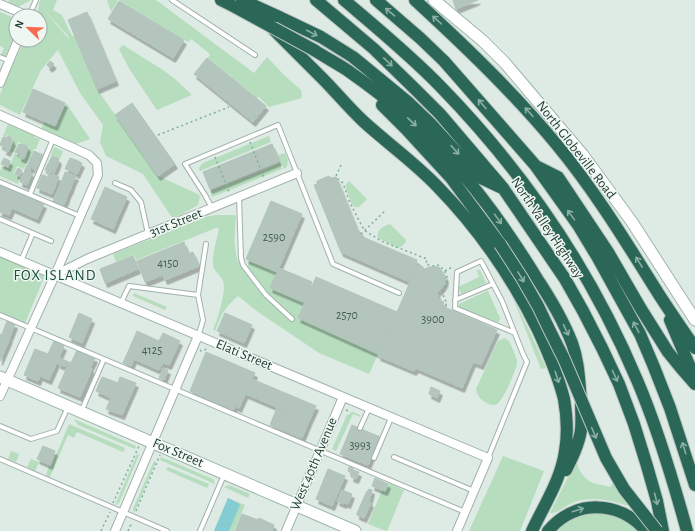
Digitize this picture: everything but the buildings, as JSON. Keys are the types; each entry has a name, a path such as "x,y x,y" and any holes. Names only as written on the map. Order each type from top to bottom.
{"highway":[{"path":"221,0 277,16 316,35 353,57 405,99 430,122 479,177 503,188"},
{"path":"246,0 362,120 406,157 436,185 466,218 492,253 515,288 543,341 555,370 564,399 566,412 565,451 561,470 534,527"},
{"name":"North Valley Highway","path":"316,0 374,49 440,114 503,188 565,279 602,348 619,384 634,424 657,501 663,531"},
{"path":"344,0 407,55 454,101 515,172 562,238 599,301 637,381 666,458 687,531"},
{"name":"North Valley Highway","path":"376,0 444,61 535,165 578,225 640,334 670,408 695,486"},
{"path":"415,0 503,84 558,146 610,217 659,295 695,348"},
{"path":"238,4 346,69 392,104 422,130 489,207 514,242 558,313 574,350 579,374 582,422 577,445 570,462 534,527"},
{"path":"325,57 350,76 406,129 451,178 500,244 522,278 547,324 564,359 606,458 624,489 657,531"},
{"path":"323,79 464,196"},
{"path":"535,165 558,177 608,252 668,352 695,384"},
{"path":"659,295 695,379"},
{"path":"548,531 559,520 574,511 590,507 615,510 639,523 646,531"}],"street":[{"name":"North Globeville Road","path":"434,0 483,41 505,63 583,155 632,222 695,320"},
{"path":"0,4 9,8"},
{"path":"0,83 15,48"},
{"path":"0,115 89,155 97,163 98,175 31,328 4,379 0,396"},
{"name":"31st Street","path":"55,275 87,259 297,173"},
{"name":"Elati Street","path":"0,252 488,458"},
{"path":"116,531 198,336"},
{"name":"Fox Street","path":"4,379 290,502 349,530"},
{"name":"West 40th Avenue","path":"286,531 343,397"},
{"path":"457,531 488,458"}],"lane":[{"path":"172,0 255,55"},
{"path":"0,57 10,61"},
{"path":"212,208 206,195 185,164 278,125 333,264 399,293"},
{"path":"30,194 53,139"},
{"path":"0,182 80,216"},
{"path":"115,183 131,190 141,202 148,234"},
{"path":"239,197 243,264 266,295 292,319"},
{"path":"0,219 51,241"},
{"path":"22,261 33,233"},
{"path":"198,336 203,320 198,295 206,244"},
{"path":"488,458 527,362 502,301 481,261 457,272 455,308 515,333"},
{"path":"456,300 493,284"},
{"path":"121,303 129,286 198,295"},
{"path":"0,315 465,512"},
{"path":"81,412 104,359"},
{"path":"0,426 31,439 57,431 68,406"},
{"path":"360,428 369,408"},
{"path":"374,458 391,418"},
{"path":"394,457 474,491"},
{"path":"0,459 167,531"},
{"path":"200,531 225,474"}],"path":[{"path":"158,135 229,107"},
{"path":"250,142 264,178"},
{"path":"215,157 229,192"},
{"path":"341,165 336,176 343,183 350,200 350,204 364,230 381,241 427,259 426,264 432,266 438,265 441,267 447,277 447,283 443,293 444,299 447,302 446,305"},
{"path":"360,234 386,210"},
{"path":"445,272 452,267"},
{"path":"201,351 207,348"},
{"path":"128,531 163,447"},
{"path":"101,531 136,451"}],"green space":[{"path":"9,0 31,0 18,7 8,3"},
{"path":"40,0 57,0 53,10 62,15 72,36 74,35 97,89 158,176 198,194 200,196 198,205 173,219 143,174 106,156 100,142 103,125 80,93 58,50 69,37 48,14 48,8 43,8 39,4 42,8 39,8 39,3"},
{"path":"107,0 118,0 111,12"},
{"path":"119,0 156,0 254,73 267,57 301,90 302,98 269,107 259,97 257,98 208,58 210,54 191,39 188,42"},
{"path":"0,12 8,16 9,48 5,57 1,55 4,48 0,46"},
{"path":"48,15 68,38 41,70 20,115 0,105 0,95 6,78 21,48 48,48"},
{"path":"123,45 163,70 192,95 157,110 130,70 119,49"},
{"path":"66,103 90,139 76,144 41,129 45,122 56,126"},
{"path":"8,124 35,135 34,137 40,139 24,169 17,166 14,174 20,177 18,184 0,176 0,172 2,166 9,168 15,153 19,155 18,157 24,159 29,147 18,142 14,153 10,151 14,141 12,140 13,138 7,135 6,137 3,136"},
{"path":"269,136 271,142 200,171 199,168 203,163"},
{"path":"54,147 63,151 60,159 51,155"},
{"path":"285,153 288,160 287,167 284,169 278,155"},
{"path":"280,163 282,169 212,197 210,191"},
{"path":"349,181 367,199 359,207 352,205 346,189 346,184"},
{"path":"215,215 236,216 236,256 245,272 250,261 277,272 271,288 304,303 298,318 378,354 369,374 319,353 258,312 238,296 226,308 215,331 213,330 224,291 223,281 213,265 214,251 219,228 136,260 134,255 116,262 113,254 206,217"},
{"path":"390,224 406,240 401,247 398,248 378,238 379,231"},
{"path":"0,256 45,275 25,323 0,312"},
{"path":"477,270 480,270 486,283 461,294 458,287 479,277"},
{"path":"487,291 500,318 498,322 459,307 459,304"},
{"path":"134,293 167,307 165,310 133,296"},
{"path":"513,298 531,334 546,368 541,369"},
{"path":"504,338 509,341 517,362 515,371 503,397 500,402 494,405 486,403 480,398 476,389 498,341"},
{"path":"353,412 360,415 360,417 353,414 336,451 332,449 347,415"},
{"path":"74,419 136,446 135,449 78,425"},
{"path":"69,424 125,448 123,452 77,432 74,438 68,435 50,477 46,475 49,466 51,467"},
{"path":"11,451 19,454 16,462 8,459"},
{"path":"137,454 139,455 119,503 115,505"},
{"path":"503,456 544,471 520,531 469,531"},
{"path":"161,457 213,479 215,484 160,460"},
{"path":"31,459 39,462 35,471 27,467"},
{"path":"577,459 578,467 585,478 592,483 609,487 613,483 628,506 615,502 588,499 572,503 556,512 550,513"},
{"path":"154,461 156,462 134,513 133,509"},
{"path":"168,467 209,484 207,488 166,470"},
{"path":"389,483 404,490 386,531 368,524 382,490 386,491"},
{"path":"229,485 250,494 248,498 224,487"},
{"path":"228,498 245,505 234,531 214,531"},
{"path":"600,512 627,521 639,531 555,531 574,516"}],"water":[{"path":"228,498 240,505 229,531 214,531"}],"district":[{"name":"FOX ISLAND","path":"55,275"}]}
